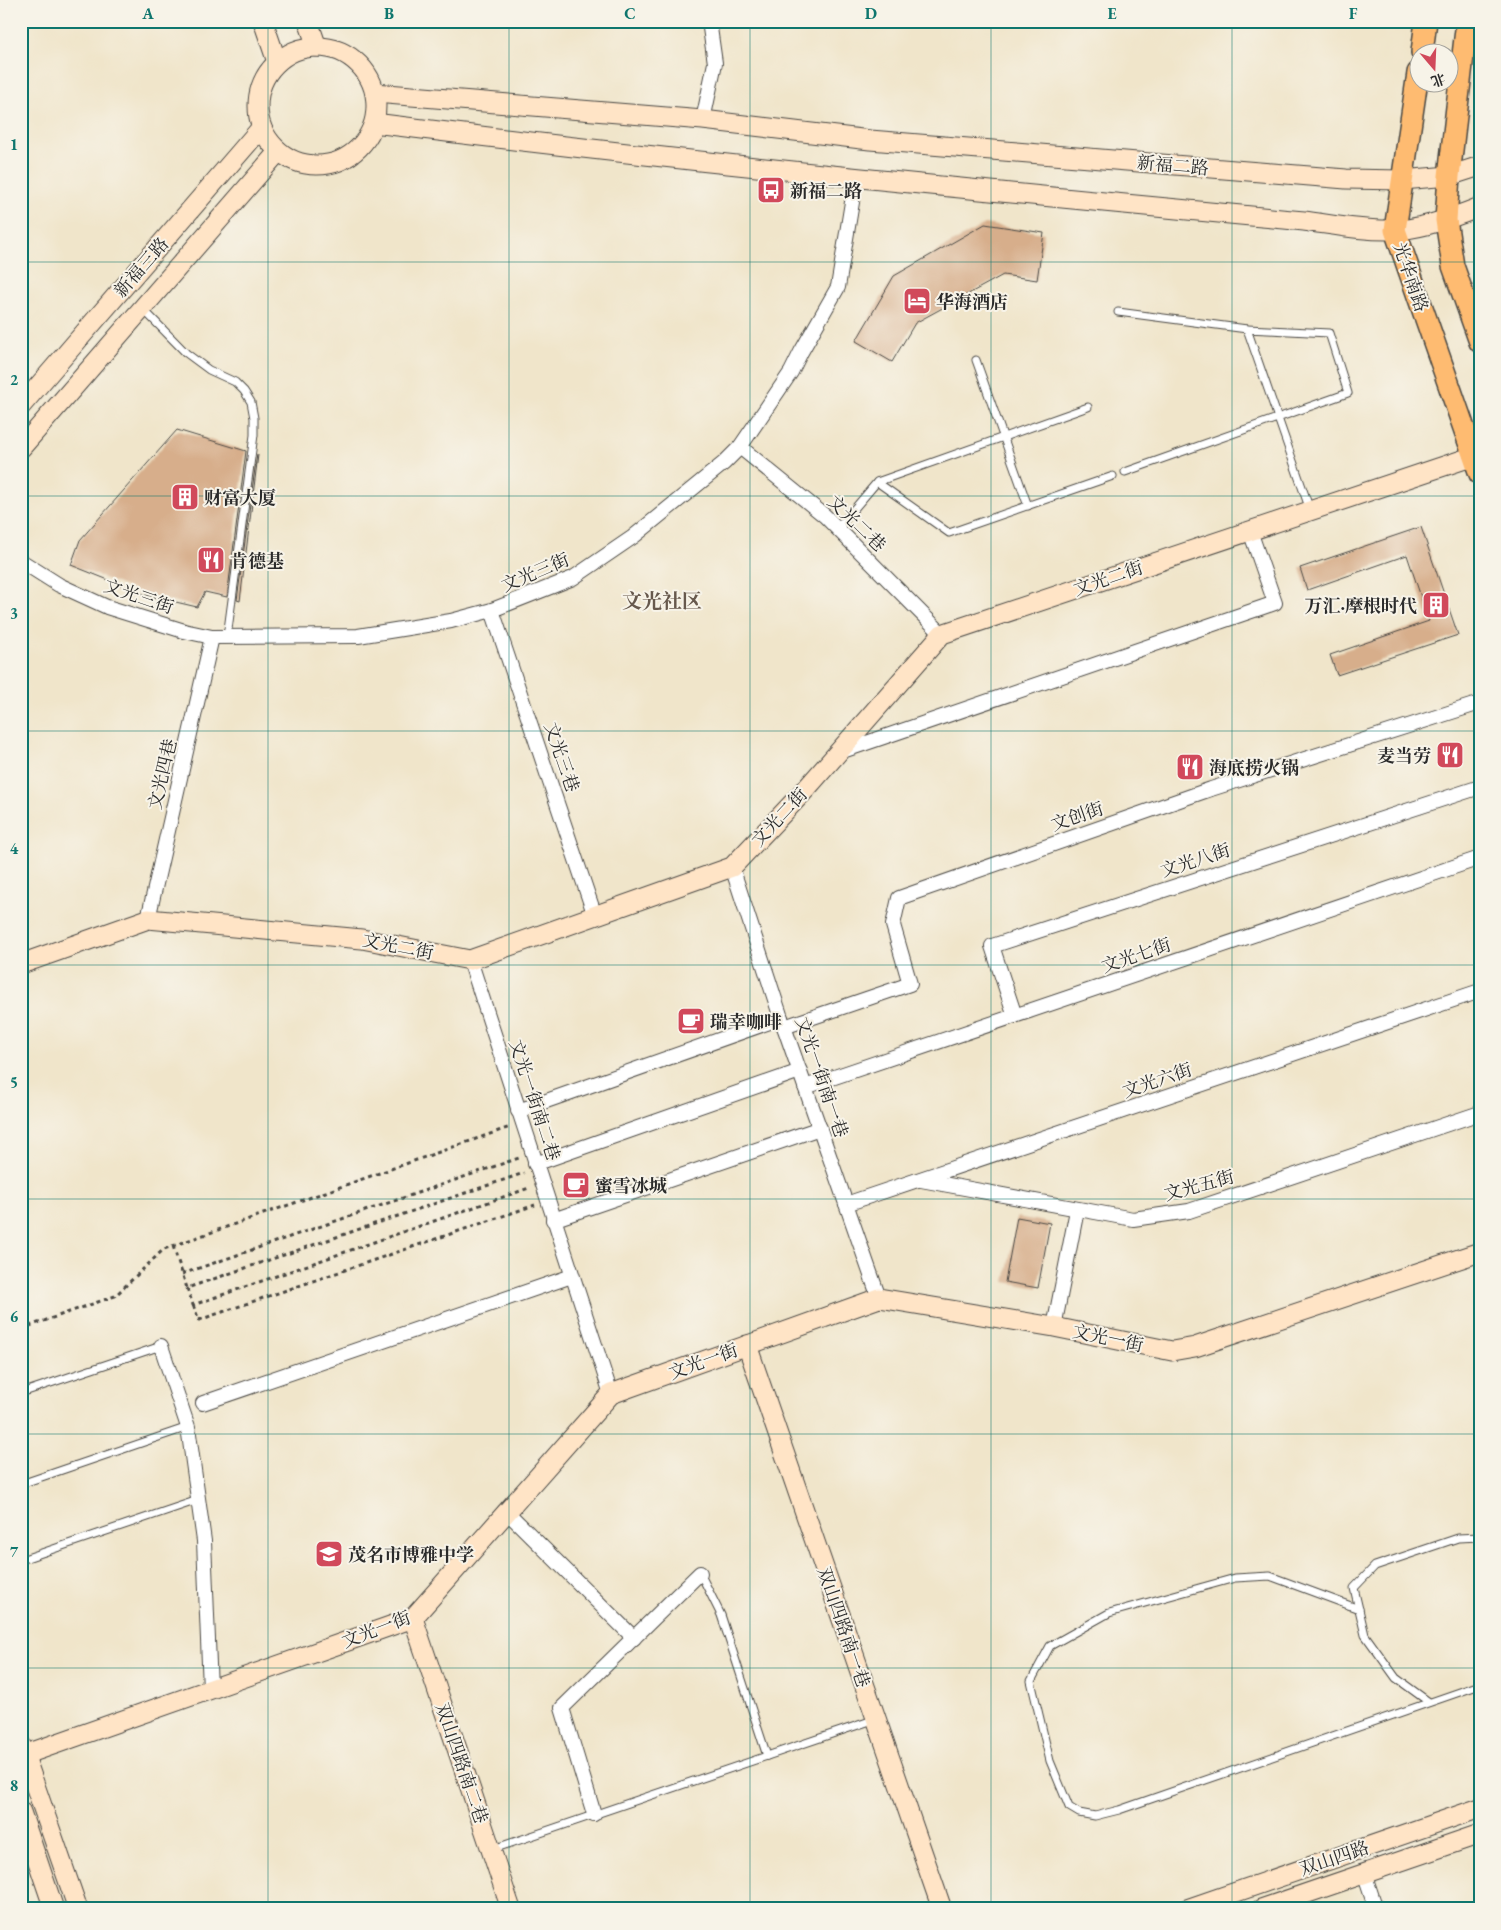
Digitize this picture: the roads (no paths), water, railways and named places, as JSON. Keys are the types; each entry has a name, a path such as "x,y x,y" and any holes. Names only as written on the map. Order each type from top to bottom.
{"main road":[{"path":"264,21 277,62"},
{"path":"308,21 317,46"},
{"path":"1423,42 1426,21"},
{"path":"1467,21 1449,176 1446,220 1453,266 1480,342"},
{"path":"317,46 339,51 360,64 370,78 377,108 374,123 365,142 350,156 330,164 310,166 290,160 278,152 268,141 261,128 257,114 257,96 263,79 277,62 286,55 300,49 317,46"},
{"name":"光华南路","path":"1415,92 1395,230 1477,465"},
{"name":"新福二路","path":"375,93 704,120 880,141 1336,178 1402,180 1449,176 1480,166"},
{"path":"374,123 509,140 856,178 1294,220 1354,228 1395,230 1446,220 1480,207"},
{"name":"新福三路","path":"21,406 261,128"},
{"path":"21,448 278,152"},
{"name":"文光二街","path":"21,964 148,919 362,939 470,960 732,867 942,634 1310,511 1477,465"},
{"name":"文光一街","path":"23,1750 210,1689 413,1618 611,1394 879,1298 1054,1327 1172,1351 1195,1347 1480,1252"},
{"name":"双山四路南一巷","path":"747,1345 942,1909"},
{"name":"双山四路南二巷","path":"413,1618 511,1909"},
{"path":"23,1750 78,1909"},
{"name":"双山四路","path":"1187,1909 1480,1808"},
{"path":"21,1812 54,1909"},
{"name":"双山四路","path":"1262,1909 1480,1834"}],"street":[{"path":"704,120 715,63 709,21"},
{"name":"文光三街","path":"21,561 59,585 107,607 212,638 358,636 451,621 492,610 573,578 633,537 724,463 740,447 791,372 838,287 856,178"},
{"name":"文光二巷","path":"740,447 825,516 942,634"},
{"path":"837,752 1276,603 1250,531"},
{"name":"文光三巷","path":"492,610 595,916"},
{"name":"文光四巷","path":"148,919 212,638"},
{"name":"文创街","path":"783,1023 910,984 893,925 899,898 1211,789 1480,703"},
{"name":"文光八街","path":"1015,1016 992,946 1480,787"},
{"name":"文光七街","path":"805,1087 1480,858"},
{"name":"文光一街南一巷","path":"732,867 783,1023 879,1298"},
{"name":"文光一街南二巷","path":"470,960 611,1394"},
{"name":"文光六街","path":"846,1204 1480,991"},
{"path":"518,1111 783,1023"},
{"path":"535,1162 800,1072"},
{"name":"文光五街","path":"919,1180 1133,1219 1189,1212 1480,1114"},
{"path":"553,1220 820,1128"},
{"path":"1054,1327 1077,1210"},
{"path":"203,1402 572,1276"},
{"path":"161,1346 188,1427 204,1541 210,1689"},
{"path":"507,1512 634,1638"},
{"path":"594,1814 562,1708 700,1573"},
{"path":"1364,1874 1376,1909"}],"lane":[{"path":"142,308 186,353 209,370 235,382 251,402 254,418 254,435 227,637"},
{"path":"1118,312 1247,329 1329,333 1348,394 1125,472"},
{"path":"1247,329 1310,511"},
{"path":"976,360 1028,506"},
{"path":"838,529 877,482 1088,407"},
{"path":"877,482 949,533 1113,476"},
{"path":"21,1393 161,1346"},
{"path":"21,1484 188,1427"},
{"path":"21,1560 198,1500"},
{"path":"1429,1702 1396,1678 1366,1636 1354,1588 1375,1566 1458,1538 1480,1537"},
{"path":"700,1573 721,1615 767,1756"},
{"path":"1359,1609 1270,1576 1235,1578 1109,1613 1050,1646 1030,1681 1050,1761 1069,1807 1079,1813 1095,1816 1119,1810 1480,1685"},
{"path":"491,1849 876,1719"}],"place":[{"name":"新福二路","path":"771,190"},
{"name":"华海酒店","path":"917,301"},
{"name":"财富大厦","path":"185,497"},
{"name":"肯德基","path":"211,560"},
{"name":"万汇·摩根时代","path":"1436,605"},
{"name":"麦当劳","path":"1450,755"},
{"name":"海底捞火锅","path":"1190,767"},
{"name":"瑞幸咖啡","path":"691,1021"},
{"name":"蜜雪冰城","path":"576,1185"},
{"name":"茂名市博雅中学","path":"329,1554"}],"district":[{"name":"文光社区","path":"662,601"}]}
